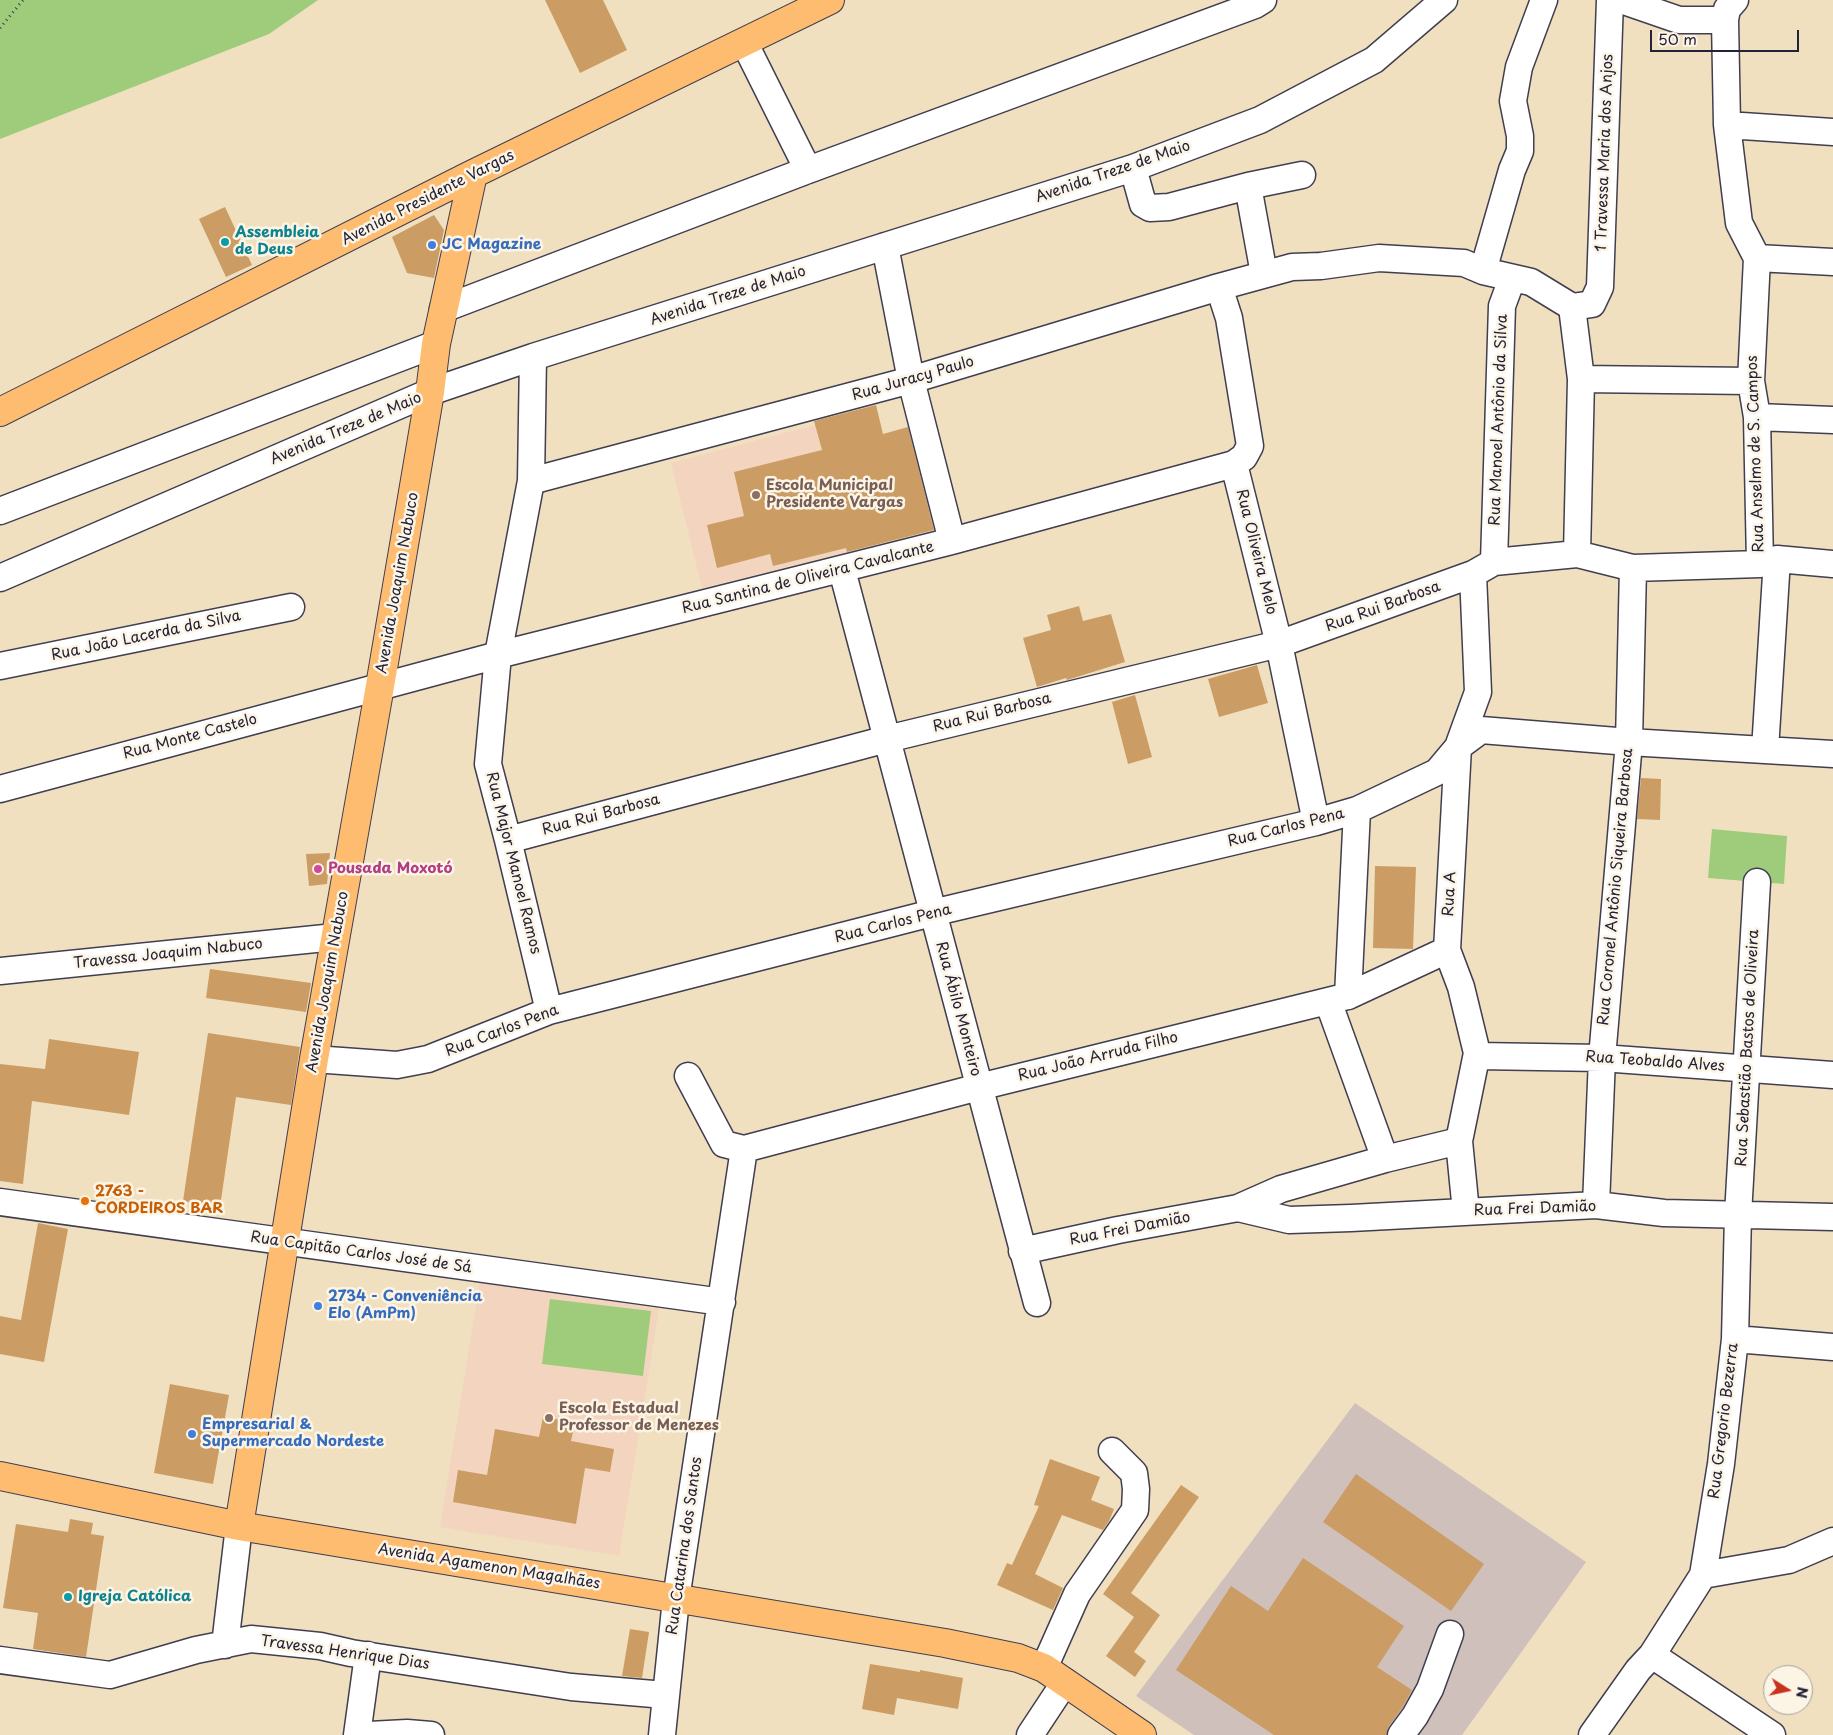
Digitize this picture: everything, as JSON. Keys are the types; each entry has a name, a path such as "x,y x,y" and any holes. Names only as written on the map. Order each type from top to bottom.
{"main road":[{"name":"Avenida Presidente Vargas","path":"0,412 473,174 830,0"},
{"name":"Avenida Joaquim Nabuco","path":"239,1526 314,1059 380,686 430,392 436,344 473,174"},
{"name":"Avenida Agamenon Magalhães","path":"0,1476 239,1526 945,1643 1018,1658 1142,1735"},
{"name":"Avenida Agamenon Magalhães","path":"1055,1681 1111,1735"}],"street":[{"path":"443,309 808,170 1256,5 1263,0"},
{"name":"Avenida Treze de Maio","path":"0,578 430,392 533,357 1133,168 1260,120 1374,60 1444,0"},
{"path":"1483,271 1512,170 1520,151 1520,136 1513,101 1519,67 1544,0"},
{"name":"1 Travessa Maria dos Anjos","path":"1582,306 1600,287 1610,0"},
{"path":"1621,0 1679,20 1730,10 1727,125 1739,223 1757,258 1833,262"},
{"path":"744,42 808,170"},
{"path":"1727,125 1833,132"},
{"path":"1133,168 1144,204 1150,208 1169,207 1248,186 1302,175"},
{"path":"1248,186 1264,274"},
{"path":"886,246 910,380 952,541"},
{"name":"Rua Juracy Paulo","path":"531,481 910,380 1219,287 1292,267 1321,266 1379,258 1464,264 1512,279 1531,282 1582,306"},
{"name":"Rua Anselmo de S. Campos","path":"1757,258 1751,381 1757,417 1768,561 1765,750"},
{"name":"Rua Manoel Antônio da Silva","path":"1484,568 1502,306 1512,279"},
{"path":"1219,287 1229,318 1250,446 1244,457 1234,464"},
{"path":"1577,554 1582,306"},
{"path":"0,510 436,344"},
{"name":"Rua Major Manoel Ramos","path":"533,357 531,481 498,655 488,764 548,1011"},
{"path":"1581,379 1751,381"},
{"path":"1757,417 1833,420"},
{"name":"Rua Santina de Oliveira Cavalcante","path":"380,686 842,570 1234,464"},
{"name":"Rua Oliveira Melo","path":"1234,464 1279,644 1316,822"},
{"name":"Rua Rui Barbosa","path":"508,840 887,739 1279,644 1484,568 1577,554 1633,568 1768,561 1833,564"},
{"name":"Rua A","path":"1466,1212 1460,1141 1477,1056 1461,987 1447,950 1458,747 1478,692 1484,568"},
{"name":"Rua Coronel Antônio Siqueira Barbosa","path":"1596,1205 1602,1058 1628,742 1633,568"},
{"name":"Rua Ábilo Monteiro","path":"842,570 1037,1303"},
{"name":"Rua João Lacerda da Silva","path":"0,666 291,607"},
{"name":"Rua Monte Castelo","path":"0,789 380,686"},
{"path":"1458,747 1481,730 1628,742 1833,754"},
{"name":"Rua Carlos Pena","path":"314,1059 396,1065 428,1059 548,1011 932,913 1316,822 1356,810 1437,772 1458,747"},
{"path":"1356,810 1338,998 1385,1159"},
{"name":"Rua Sebastião Bastos de Oliveira","path":"1738,1215 1757,882"},
{"name":"Travessa Joaquim Nabuco","path":"0,971 335,937"},
{"name":"Rua João Arruda Filho","path":"744,1149 979,1086 1338,998 1447,950"},
{"name":"Rua Teobaldo Alves","path":"1477,1056 1602,1058 1833,1075"},
{"path":"688,1076 724,1144 744,1149"},
{"name":"Rua Frei Damião","path":"1022,1252 1118,1230 1238,1208 1281,1189 1385,1159 1460,1141"},
{"name":"Rua Catarina dos Santos","path":"662,1735 676,1599 744,1149"},
{"name":"Rua Capitão Carlos José de Sá","path":"0,1202 722,1302"},
{"name":"Rua Frei Damião","path":"1238,1208 1289,1220 1596,1205 1664,1213 1833,1218"},
{"name":"Rua Gregorio Bezerra","path":"1592,1735 1638,1670 1652,1655 1703,1576 1721,1464 1735,1339 1738,1215"},
{"path":"1735,1339 1833,1346"},
{"path":"1030,1735 1055,1681 1077,1594 1135,1510 1136,1489 1134,1474 1112,1451"},
{"name":"Avenida Joaquim Nabuco","path":"225,1645 239,1526"},
{"path":"1703,1576 1789,1560 1833,1540"},
{"path":"1401,1735 1415,1716 1430,1689 1450,1634"},
{"name":"Travessa Henrique Dias","path":"0,1660 47,1668 110,1675 196,1650 251,1639 320,1646 562,1685 665,1696"},
{"path":"357,1735 368,1655"},
{"path":"1652,1655 1772,1735"},
{"path":"370,1735 407,1733 431,1735"}],"path":[{"path":"0,28 23,0"}],"shaded area":[{"name":"Escola Municipal Presidente Vargas","path":"815,425 847,552 702,588 671,463"},
{"name":"Escola Estadual Professor de Menezes","path":"480,1280 659,1309 619,1556 440,1527"},
{"path":"1355,1403 1586,1562 1462,1735 1194,1735 1136,1696"}],"green space":[{"path":"0,0 318,0 269,34 0,139"},
{"path":"1712,829 1787,836 1784,884 1708,878"},
{"path":"550,1299 651,1311 643,1376 542,1364"}],"building":[{"path":"545,0 603,0 627,50 580,73"},
{"name":"Assembleia de Deus","path":"225,207 252,265 226,277 199,219"},
{"path":"434,215 444,230 434,278 407,273 392,237"},
{"path":"876,405 883,434 908,427 934,530 847,552 846,548 773,566 770,554 717,568 707,525 744,516 734,472 822,450 814,421"},
{"path":"1079,606 1083,621 1111,614 1125,662 1037,687 1023,638 1051,630 1047,615"},
{"path":"1257,665 1268,703 1219,717 1208,679"},
{"path":"1135,695 1152,757 1128,764 1112,702"},
{"path":"1641,778 1661,779 1660,820 1637,819"},
{"name":"Pousada Moxotó","path":"330,853 327,884 309,886 306,854"},
{"path":"1375,866 1416,867 1413,949 1373,948"},
{"path":"210,969 311,983 306,1012 206,998"},
{"path":"208,1033 300,1047 291,1105 236,1097 220,1207 183,1201"},
{"path":"49,1039 139,1052 129,1115 32,1101 23,1184 0,1181 0,1064 45,1069"},
{"path":"38,1223 68,1229 44,1362 0,1354 0,1316 21,1320"},
{"name":"Empresarial & Supermercado Nordeste","path":"170,1384 229,1395 213,1484 154,1473"},
{"path":"543,1417 575,1422 571,1441 614,1449 610,1472 585,1468 576,1524 453,1502 458,1470 487,1475 495,1429 539,1437"},
{"path":"1050,1459 1100,1477 1091,1500 1114,1509 1103,1530 1062,1515 1035,1574 1063,1588 1053,1610 997,1585 1007,1563 1012,1565 1039,1506 1034,1505"},
{"path":"1356,1474 1484,1564 1451,1611 1323,1522"},
{"path":"1181,1485 1199,1497 1131,1593 1160,1615 1134,1652 1146,1661 1135,1677 1106,1656 1134,1617 1103,1594"},
{"name":"Igreja Católica","path":"70,1519 93,1523 91,1534 104,1536 86,1657 33,1649 38,1613 3,1608 16,1524 68,1532"},
{"path":"1303,1558 1404,1626 1377,1667 1412,1690 1389,1726 1386,1735 1274,1735 1176,1670 1231,1586 1268,1611"},
{"path":"630,1629 649,1632 642,1678 622,1676"},
{"path":"870,1664 920,1672 920,1670 963,1678 958,1709 897,1698 894,1715 862,1709"}],"place":[{"name":"Assembleia de Deus","path":"225,242"},
{"name":"JC Magazine","path":"432,245"},
{"name":"Escola Municipal Presidente Vargas","path":"756,495"},
{"name":"Pousada Moxotó","path":"318,869"},
{"name":"2763 - CORDEIROS BAR","path":"85,1201"},
{"name":"2734 - Conveniência Elo (AmPm)","path":"318,1306"},
{"name":"Escola Estadual Professor de Menezes","path":"549,1418"},
{"name":"Empresarial & Supermercado Nordeste","path":"192,1434"},
{"name":"Igreja Católica","path":"68,1597"}]}
